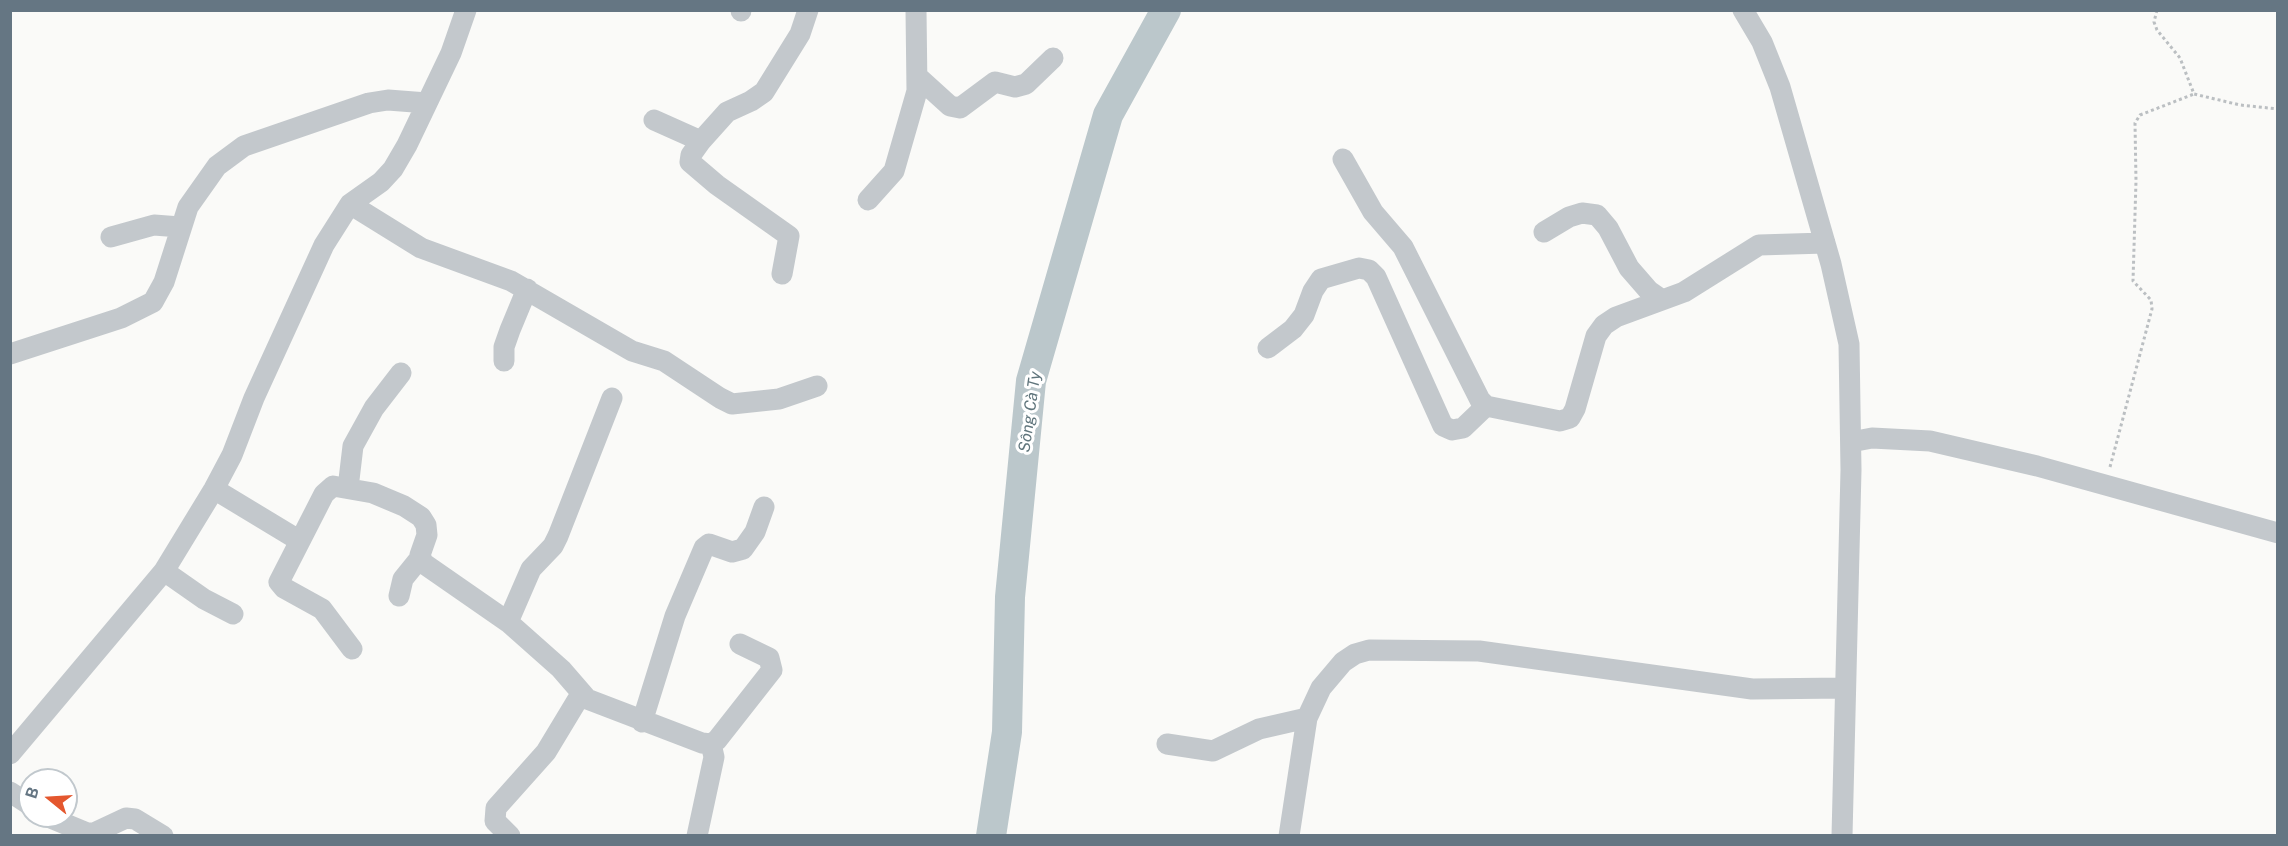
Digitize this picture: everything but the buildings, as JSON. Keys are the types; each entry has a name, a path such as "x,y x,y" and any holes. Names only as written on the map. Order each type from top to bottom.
{"street":[{"path":"10,754 164,570 214,489 232,455 254,398 324,245 339,217 350,204 381,182 393,169 451,53 466,10"},
{"path":"782,274 789,236 725,191 690,162 691,155 701,141 727,112 764,92 800,34 808,10"},
{"path":"868,200 894,171 917,91 916,10"},
{"path":"1743,10 1762,42 1780,87 1825,243 1849,344 1851,442 1842,836"},
{"path":"918,77 950,106 960,108 995,82 1015,87 1026,84 1053,58"},
{"path":"10,354 121,318 148,306 161,289 188,207 217,166 244,146 376,101 427,103"},
{"path":"654,120 701,141"},
{"path":"1343,159 1373,212 1403,247 1480,400 1486,406 1567,420 1575,409 1589,355 1604,325 1616,317 1704,281 1759,245 1825,243"},
{"path":"350,204 421,248 526,289 632,351 664,361 732,404 779,399 817,386"},
{"path":"1544,232 1569,216 1582,213 1597,215 1608,228 1629,268 1650,291 1662,300"},
{"path":"111,237 154,225 180,227"},
{"path":"1268,348 1293,329 1304,315 1313,291 1322,279 1359,268 1369,270 1377,278 1443,426 1452,430 1463,428 1486,406"},
{"path":"504,361 504,347 526,289"},
{"path":"348,488 352,446 374,408 401,373"},
{"path":"508,622 531,569 558,536 612,398"},
{"path":"1851,442 1872,438 1930,441 2028,464 2277,532"},
{"path":"352,649 322,609 284,588 279,582 328,489 333,486 381,496 421,517 426,525 427,535 420,558 403,579 399,596"},
{"path":"214,489 300,541"},
{"path":"642,722 675,616 704,548 709,544 732,552 742,549 755,532 764,507"},
{"path":"420,558 427,566 508,622 561,669 581,694 607,708 642,722 711,744"},
{"path":"164,570 204,599 233,614"},
{"path":"711,744 717,740 772,670 769,658 740,644"},
{"path":"1289,836 1307,718 1316,697 1343,662 1355,654 1369,650 1479,651 1752,689 1845,688"},
{"path":"501,832 494,819 496,808 546,752 581,694"},
{"path":"1167,744 1214,751 1259,729 1307,718"},
{"path":"697,836 714,757 711,744"},
{"path":"75,828 94,833 126,818 135,819 163,836"}],"path":[{"path":"2157,10 2154,22 2157,30 2180,58 2194,94"},
{"path":"2106,487 2152,309 2151,300 2133,281 2135,123 2140,115 2194,94 2240,105 2277,109"}],"waterway":[{"name":"Sông Cà Ty","path":"991,836 1007,732 1010,597 1031,381 1108,115 1166,10"}]}
